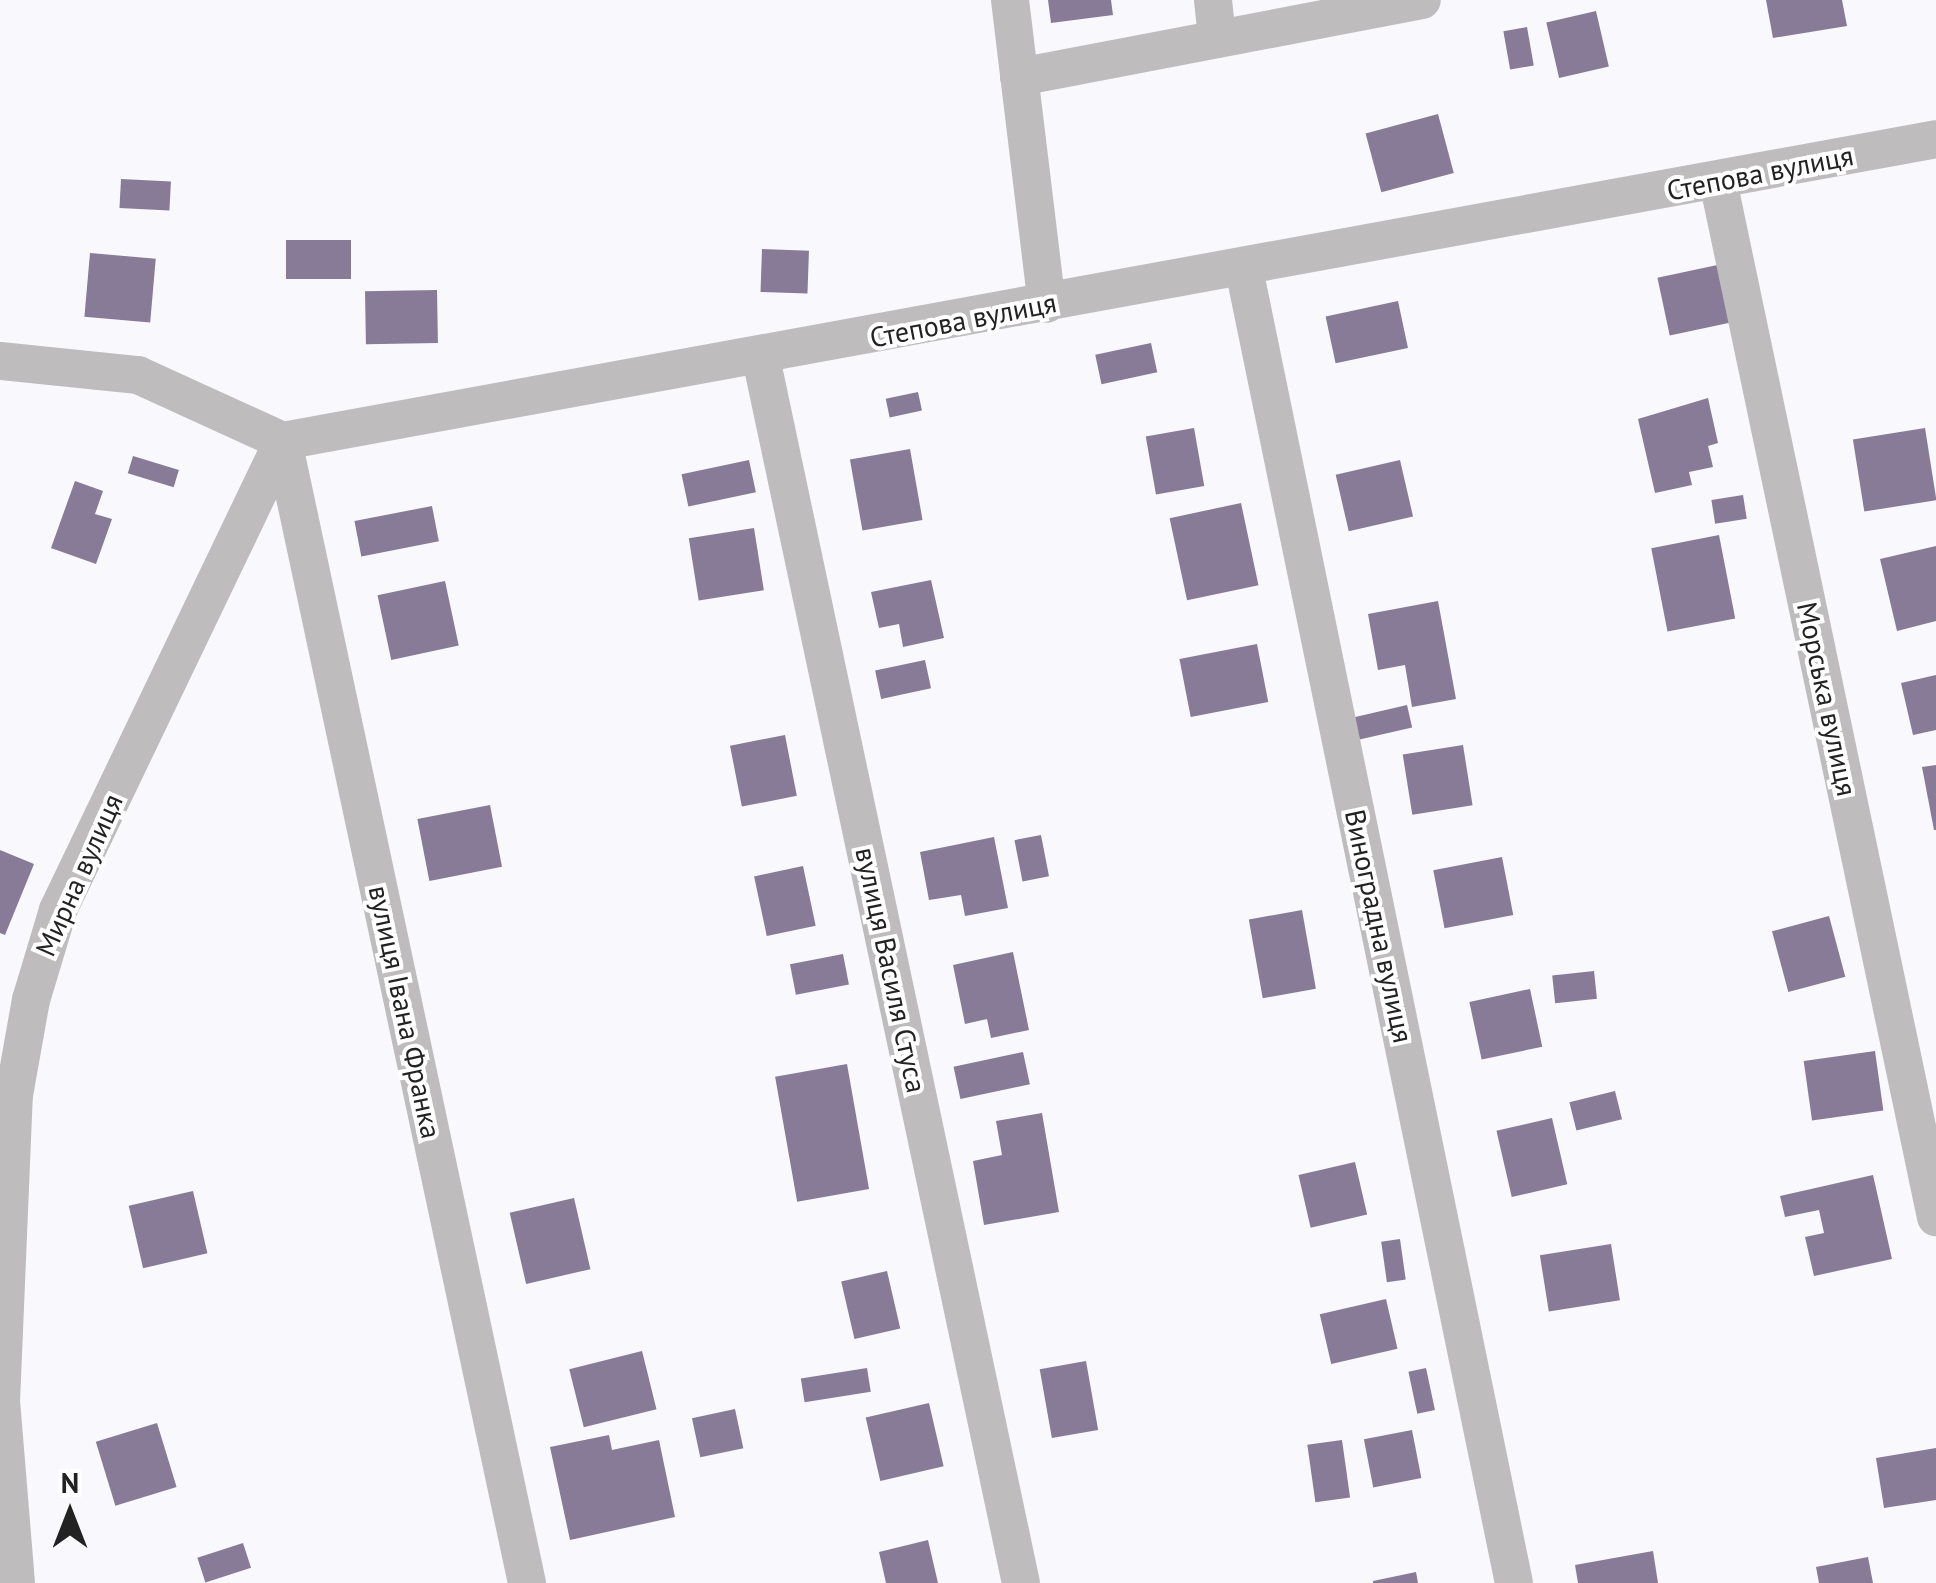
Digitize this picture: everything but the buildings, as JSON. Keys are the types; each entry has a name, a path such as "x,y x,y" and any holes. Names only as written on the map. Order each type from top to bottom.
{"street":[{"path":"1010,0 1047,304"},
{"path":"1213,0 1217,38"},
{"path":"1019,77 1422,0"},
{"name":"Степова вулиця","path":"283,441 760,358 1936,139"},
{"name":"Морська вулиця","path":"1718,181 1936,1217"},
{"name":"Виноградна вулиця","path":"1244,269 1514,1583"},
{"name":"вулиця Василя Стуса","path":"760,358 1022,1583"},
{"path":"0,361 138,374 283,441"},
{"name":"Мирна вулиця","path":"16,1583 0,1402 14,1095 42,953 283,441"},
{"name":"вулиця Івана Франка","path":"283,441 527,1583"}]}
